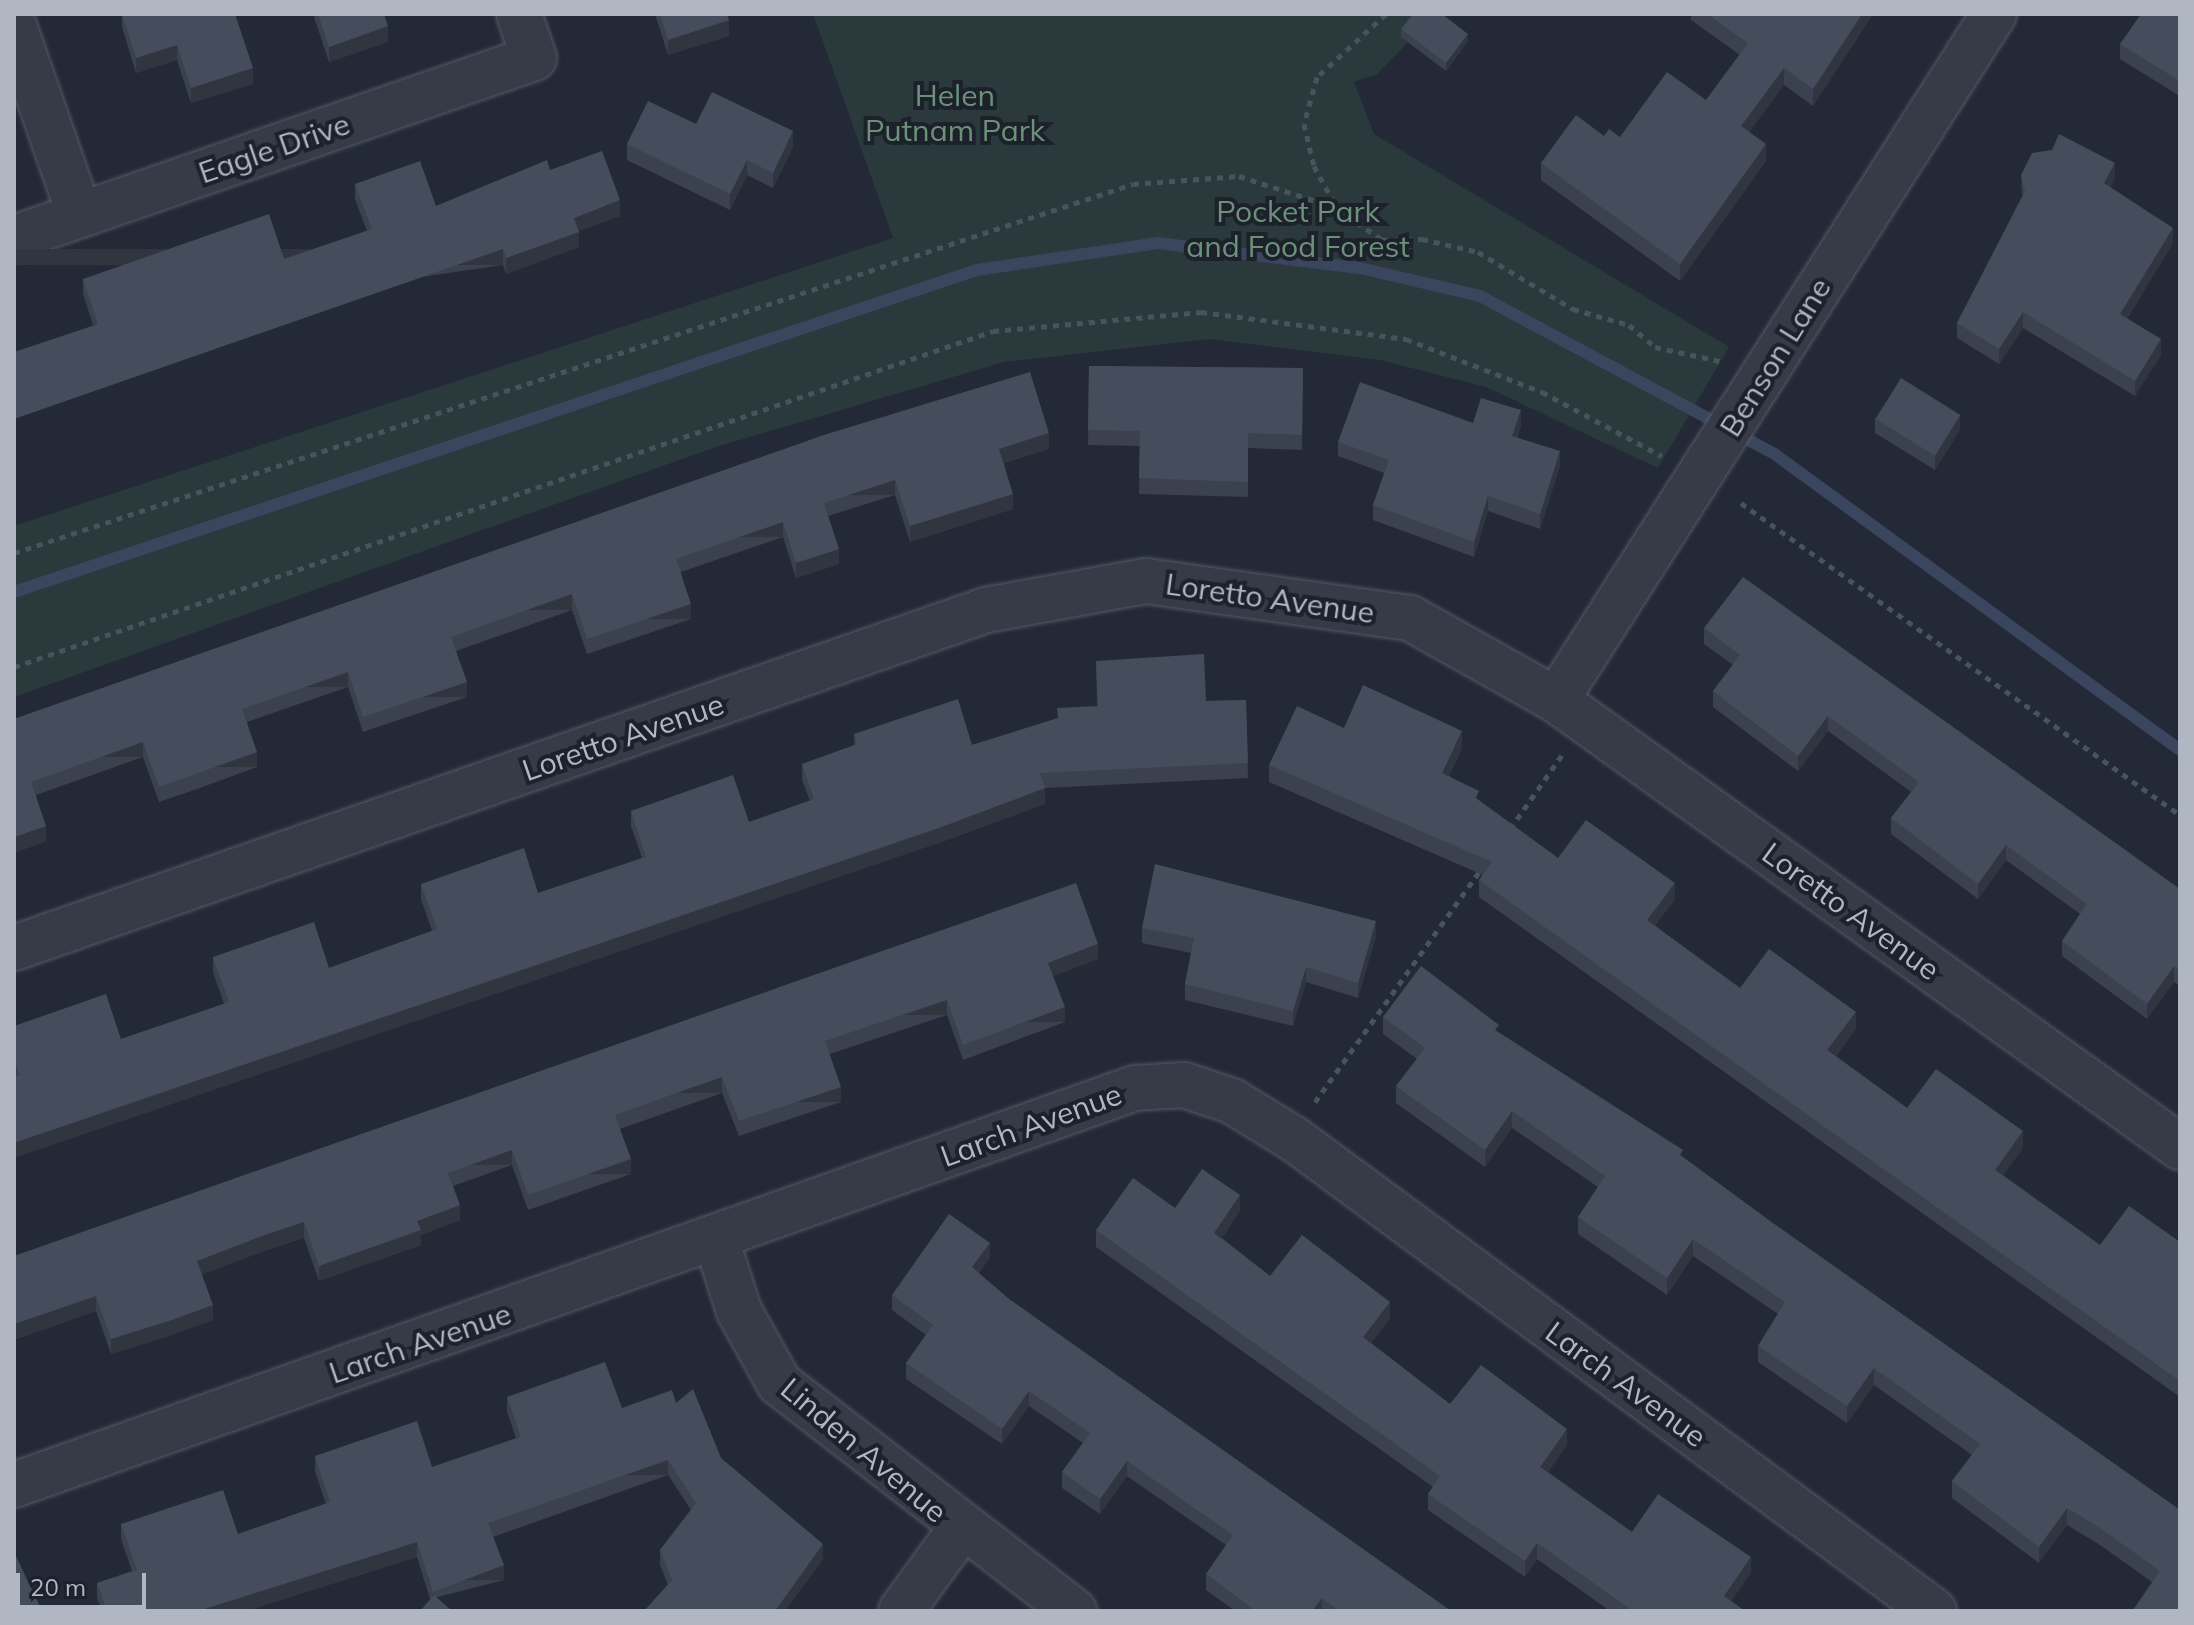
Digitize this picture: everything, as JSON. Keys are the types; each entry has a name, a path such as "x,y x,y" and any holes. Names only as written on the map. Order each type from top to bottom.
{"street":[{"name":"Eagle Drive","path":"14,238 534,58 519,14"},
{"name":"Benson Lane","path":"1556,700 1684,469 1745,375 1994,14"},
{"path":"14,26 80,215"},
{"name":"Loretto Avenue","path":"14,948 986,610 1146,581 1410,618 1556,700 2180,1147"},
{"name":"Larch Avenue","path":"14,1485 716,1239 1135,1088 1184,1085 1232,1101 1294,1139 1934,1611"},
{"name":"Linden Avenue","path":"716,1239 739,1311 779,1383 960,1530 1074,1611"},
{"path":"901,1611 960,1530"}],"path":[{"path":"1337,208 1314,166 1304,124 1317,77 1386,14"},
{"path":"14,553 1133,184 1239,176 1337,208 1382,240 1422,239 1478,252 1573,309 1629,325 1655,347 1745,375"},
{"path":"14,667 993,331 1201,312 1406,339 1542,392 1684,469"},
{"path":"1741,503 2180,815"},
{"path":"1499,844 1563,754"},
{"path":"1314,1103 1490,857"}],"green space":[{"name":"Pocket Park and Food Forest","path":"813,14 1436,14 1377,74 1354,82 1374,134 1729,347 1658,468 1486,387 1380,360 1209,339 1004,362 716,447 14,697 14,526 893,238"}],"building":[{"path":"122,14 235,14 253,68 191,88 177,45 136,58"},
{"path":"318,14 384,14 388,26 329,47"},
{"path":"660,14 727,14 729,20 668,40"},
{"path":"1413,14 1442,14 1468,34 1446,63 1401,29"},
{"path":"1707,14 1862,14 1813,89 1784,68 1741,126 1766,144 1680,264 1541,163 1576,115 1604,136 1609,129 1620,137 1667,72 1706,100 1748,43"},
{"path":"2141,14 2180,14 2178,80 2120,44"},
{"path":"712,92 793,131 773,173 747,160 730,194 627,144 648,101 696,124"},
{"path":"2059,134 2115,163 2104,183 2173,228 2120,314 2161,339 2135,381 2023,312 1999,349 1957,323 2025,192 2021,175 2032,153 2052,150"},
{"path":"602,151 620,200 574,218 579,232 506,258 503,249 14,419 14,352 98,324 83,279 269,214 284,259 372,229 355,184 420,161 436,206 547,160 550,170"},
{"path":"1089,366 1303,368 1302,435 1248,433 1248,482 1139,478 1140,431 1088,430"},
{"path":"1030,372 1049,433 999,449 1013,494 910,526 895,480 824,503 839,549 796,563 783,522 676,559 691,604 587,639 572,594 451,637 467,682 363,717 348,672 242,709 257,752 159,787 143,742 31,782 46,826 14,837 14,719 827,434"},
{"path":"1901,378 1960,415 1935,456 1876,419"},
{"path":"1360,382 1473,423 1481,398 1521,410 1512,436 1560,451 1540,514 1488,496 1474,542 1373,505 1389,460 1338,442"},
{"path":"1743,577 2180,889 2180,971 2174,966 2147,1004 2062,941 2087,904 2006,845 1978,884 1891,818 1919,782 1828,716 1798,756 1713,691 1740,655 1704,628"},
{"path":"1204,654 1206,701 1246,700 1248,763 1040,773 1045,788 936,829 14,1143 14,1077 20,1075 14,1060 14,1026 106,994 121,1039 229,1002 213,957 314,922 329,968 437,929 421,884 524,848 538,893 646,857 631,811 733,775 749,822 814,799 802,764 857,744 854,734 958,699 972,745 1058,718 1057,708 1098,706 1096,661"},
{"path":"1363,685 1462,731 1442,773 1479,791 1476,798 1558,858 1586,820 1675,883 1647,920 1740,988 1769,949 1856,1012 1827,1050 1907,1108 1936,1069 2023,1131 1995,1170 2100,1245 2129,1206 2180,1242 2180,1381 1479,880 1492,862 1269,765 1297,706 1344,728"},
{"path":"1155,864 1376,921 1358,983 1306,967 1293,1011 1185,984 1194,938 1142,928"},
{"path":"1076,883 1098,944 1048,963 1065,1007 963,1045 947,1000 825,1041 841,1087 739,1121 722,1077 615,1115 631,1159 528,1195 512,1150 448,1173 460,1205 417,1221 421,1230 319,1266 304,1222 267,1234 197,1261 213,1305 111,1339 96,1296 14,1324 14,1256"},
{"path":"1421,966 1499,1025 1495,1030 1683,1150 1680,1155 1770,1221 2180,1510 2180,1611 2133,1610 2160,1571 2067,1508 2039,1547 1952,1481 1980,1444 1874,1368 1847,1406 1758,1346 1785,1302 1693,1239 1667,1278 1578,1217 1605,1176 1512,1111 1485,1150 1396,1086 1425,1048 1383,1017"},
{"path":"1202,1169 1240,1195 1214,1233 1270,1276 1302,1235 1390,1302 1363,1337 1450,1404 1481,1365 1567,1429 1540,1467 1632,1532 1658,1494 1751,1557 1724,1596 1745,1611 1633,1611 1537,1543 1525,1561 1428,1494 1440,1476 1096,1230 1133,1178 1175,1208"},
{"path":"949,1214 990,1243 972,1267 1009,1299 1451,1611 1339,1611 1322,1598 1312,1611 1256,1611 1206,1574 1233,1535 1127,1461 1100,1499 1062,1472 1090,1433 1029,1391 1002,1429 906,1363 933,1325 892,1295"},
{"path":"605,1362 622,1408 672,1390 676,1403 693,1389 721,1458 823,1544 775,1611 644,1611 672,1580 660,1550 696,1503 668,1460 488,1523 504,1565 433,1592 417,1542 198,1611 107,1611 97,1583 137,1570 121,1524 223,1490 238,1534 330,1502 315,1456 417,1421 432,1467 521,1437 507,1397"},
{"path":"14,1552 42,1611 14,1611"},
{"path":"434,1595 452,1611 420,1611"}],"waterway":[{"path":"14,592 977,270 1158,243 1360,268 1480,296 1776,455 2180,750"}],"park label":[{"name":"Helen Putnam Park","path":"955,112"}]}
